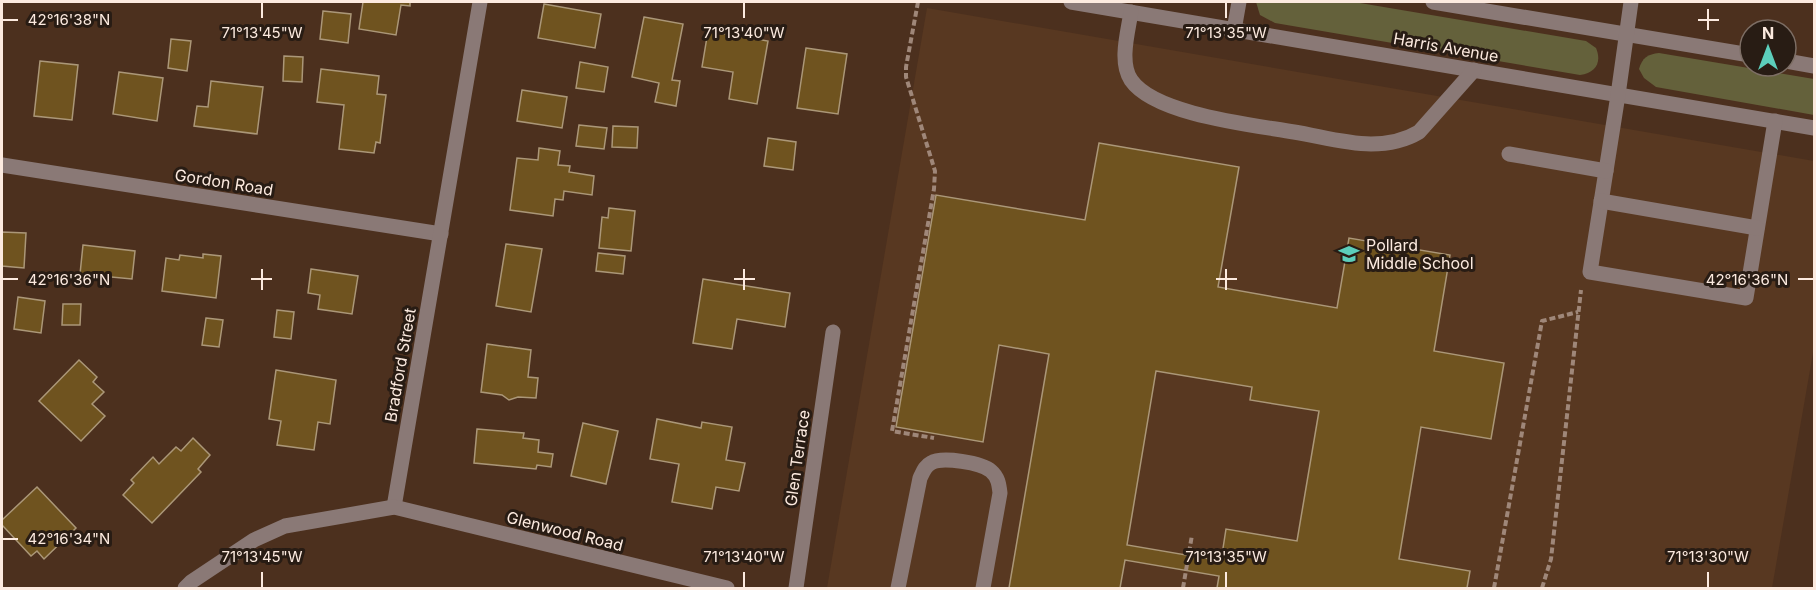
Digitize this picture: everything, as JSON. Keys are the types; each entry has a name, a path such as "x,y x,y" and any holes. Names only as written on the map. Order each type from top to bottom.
{"street":[{"name":"Bradford Street","path":"394,507 480,2"},
{"name":"Harris Avenue","path":"1071,2 1815,128"},
{"path":"1234,30 1239,2"},
{"path":"1433,2 1738,53"},
{"path":"1631,2 1590,272 1746,298 1775,121"},
{"path":"1131,12 1127,69 1131,80 1153,97 1202,115 1351,142 1385,144 1408,138 1419,132 1474,70"},
{"path":"1798,63 1815,66"},
{"path":"1509,154 1606,171"},
{"name":"Gordon Road","path":"2,165 441,234"},
{"path":"1601,201 1757,228"},
{"name":"Glen Terrace","path":"796,588 833,333"},
{"path":"898,588 923,470 930,463 946,460 980,465 990,470 999,484 1000,493 983,588"},
{"path":"185,588 254,540 285,526 394,507"},
{"name":"Glenwood Road","path":"394,507 727,588"}],"path":[{"path":"918,2 906,77 935,171 892,431 938,439"},
{"path":"1542,588 1551,559 1582,281 1590,272"},
{"path":"1494,588 1542,321 1578,312"},
{"path":"1184,588 1192,535"}],"shaded area":[{"path":"1256,2 1354,2 1586,41 1596,48 1598,62 1590,72 1580,75 1275,23 1260,15"},
{"name":"Pollard Middle School","path":"927,8 1814,161 1814,347 1772,588 827,588"},
{"path":"1659,53 1738,66 1738,78 1798,76 1814,79 1814,115 1656,87 1644,78 1639,69 1646,57"}],"building":[{"path":"363,2 410,2 410,6 401,5 396,35 359,29"},
{"path":"544,4 601,14 595,48 538,38"},
{"path":"323,11 351,14 348,43 320,39"},
{"path":"644,17 683,24 672,80 680,81 676,106 655,102 659,83 632,77"},
{"path":"708,31 768,41 757,104 729,99 733,72 702,67"},
{"path":"171,39 191,41 187,71 168,68"},
{"path":"806,48 847,54 838,114 797,108"},
{"path":"284,56 303,57 302,82 283,81"},
{"path":"40,61 78,65 72,120 34,116"},
{"path":"580,62 608,67 604,92 576,88"},
{"path":"321,69 379,76 377,94 386,95 380,143 376,142 374,153 339,149 344,105 317,102"},
{"path":"119,72 163,78 157,121 113,114"},
{"path":"211,81 263,87 257,134 194,126 197,106 208,107"},
{"path":"522,90 567,97 562,128 517,121"},
{"path":"579,125 607,128 604,149 576,146"},
{"path":"613,126 638,127 637,148 612,147"},
{"path":"768,138 796,142 793,170 764,166"},
{"path":"1099,143 1239,167 1218,287 1337,308 1349,238 1450,255 1434,351 1504,363 1491,439 1421,427 1399,559 1470,571 1467,588 1217,588 1219,576 1125,560 1120,588 1009,588 1049,354 999,345 983,442 896,427 936,195 1085,220","holes":["1156,371 1252,387 1250,400 1319,411 1297,541 1226,529 1221,561 1127,545"]},
{"path":"539,148 560,151 558,165 570,166 569,172 594,176 592,195 564,191 563,200 555,199 553,216 510,210 517,158 538,160"},
{"path":"609,208 635,211 631,251 599,248 602,217 608,218"},
{"path":"2,232 26,233 24,268 2,266"},
{"path":"506,244 542,249 531,312 496,306"},
{"path":"83,245 135,251 132,279 80,274"},
{"path":"598,253 625,256 623,274 596,271"},
{"path":"203,254 221,256 216,298 162,291 166,258 179,260 180,255 203,258"},
{"path":"311,269 358,276 352,314 318,309 320,295 308,293"},
{"path":"703,279 790,293 785,327 737,319 732,349 693,343"},
{"path":"18,297 45,301 41,333 14,329"},
{"path":"63,304 81,304 80,325 62,325"},
{"path":"277,310 294,312 291,339 274,337"},
{"path":"206,318 223,320 219,347 202,345"},
{"path":"487,344 531,350 528,377 538,378 536,398 518,397 509,400 502,395 481,392"},
{"path":"79,360 97,377 93,382 104,392 92,404 105,416 81,441 39,401"},
{"path":"276,370 336,380 330,424 318,422 314,450 277,445 281,421 269,419"},
{"path":"657,419 701,428 702,422 732,427 726,460 745,463 739,491 716,487 712,509 672,502 679,464 650,459"},
{"path":"583,423 618,431 606,484 571,476"},
{"path":"477,429 524,433 523,438 539,440 538,452 553,454 551,467 537,465 536,469 474,463"},
{"path":"193,438 210,455 198,469 201,472 152,523 123,495 134,483 131,480 153,457 159,464 176,447 181,451"},
{"path":"37,487 76,528 44,559 37,551 31,556 2,525 2,520"}],"place":[{"name":"Pollard Middle School","path":"1349,254"}]}
